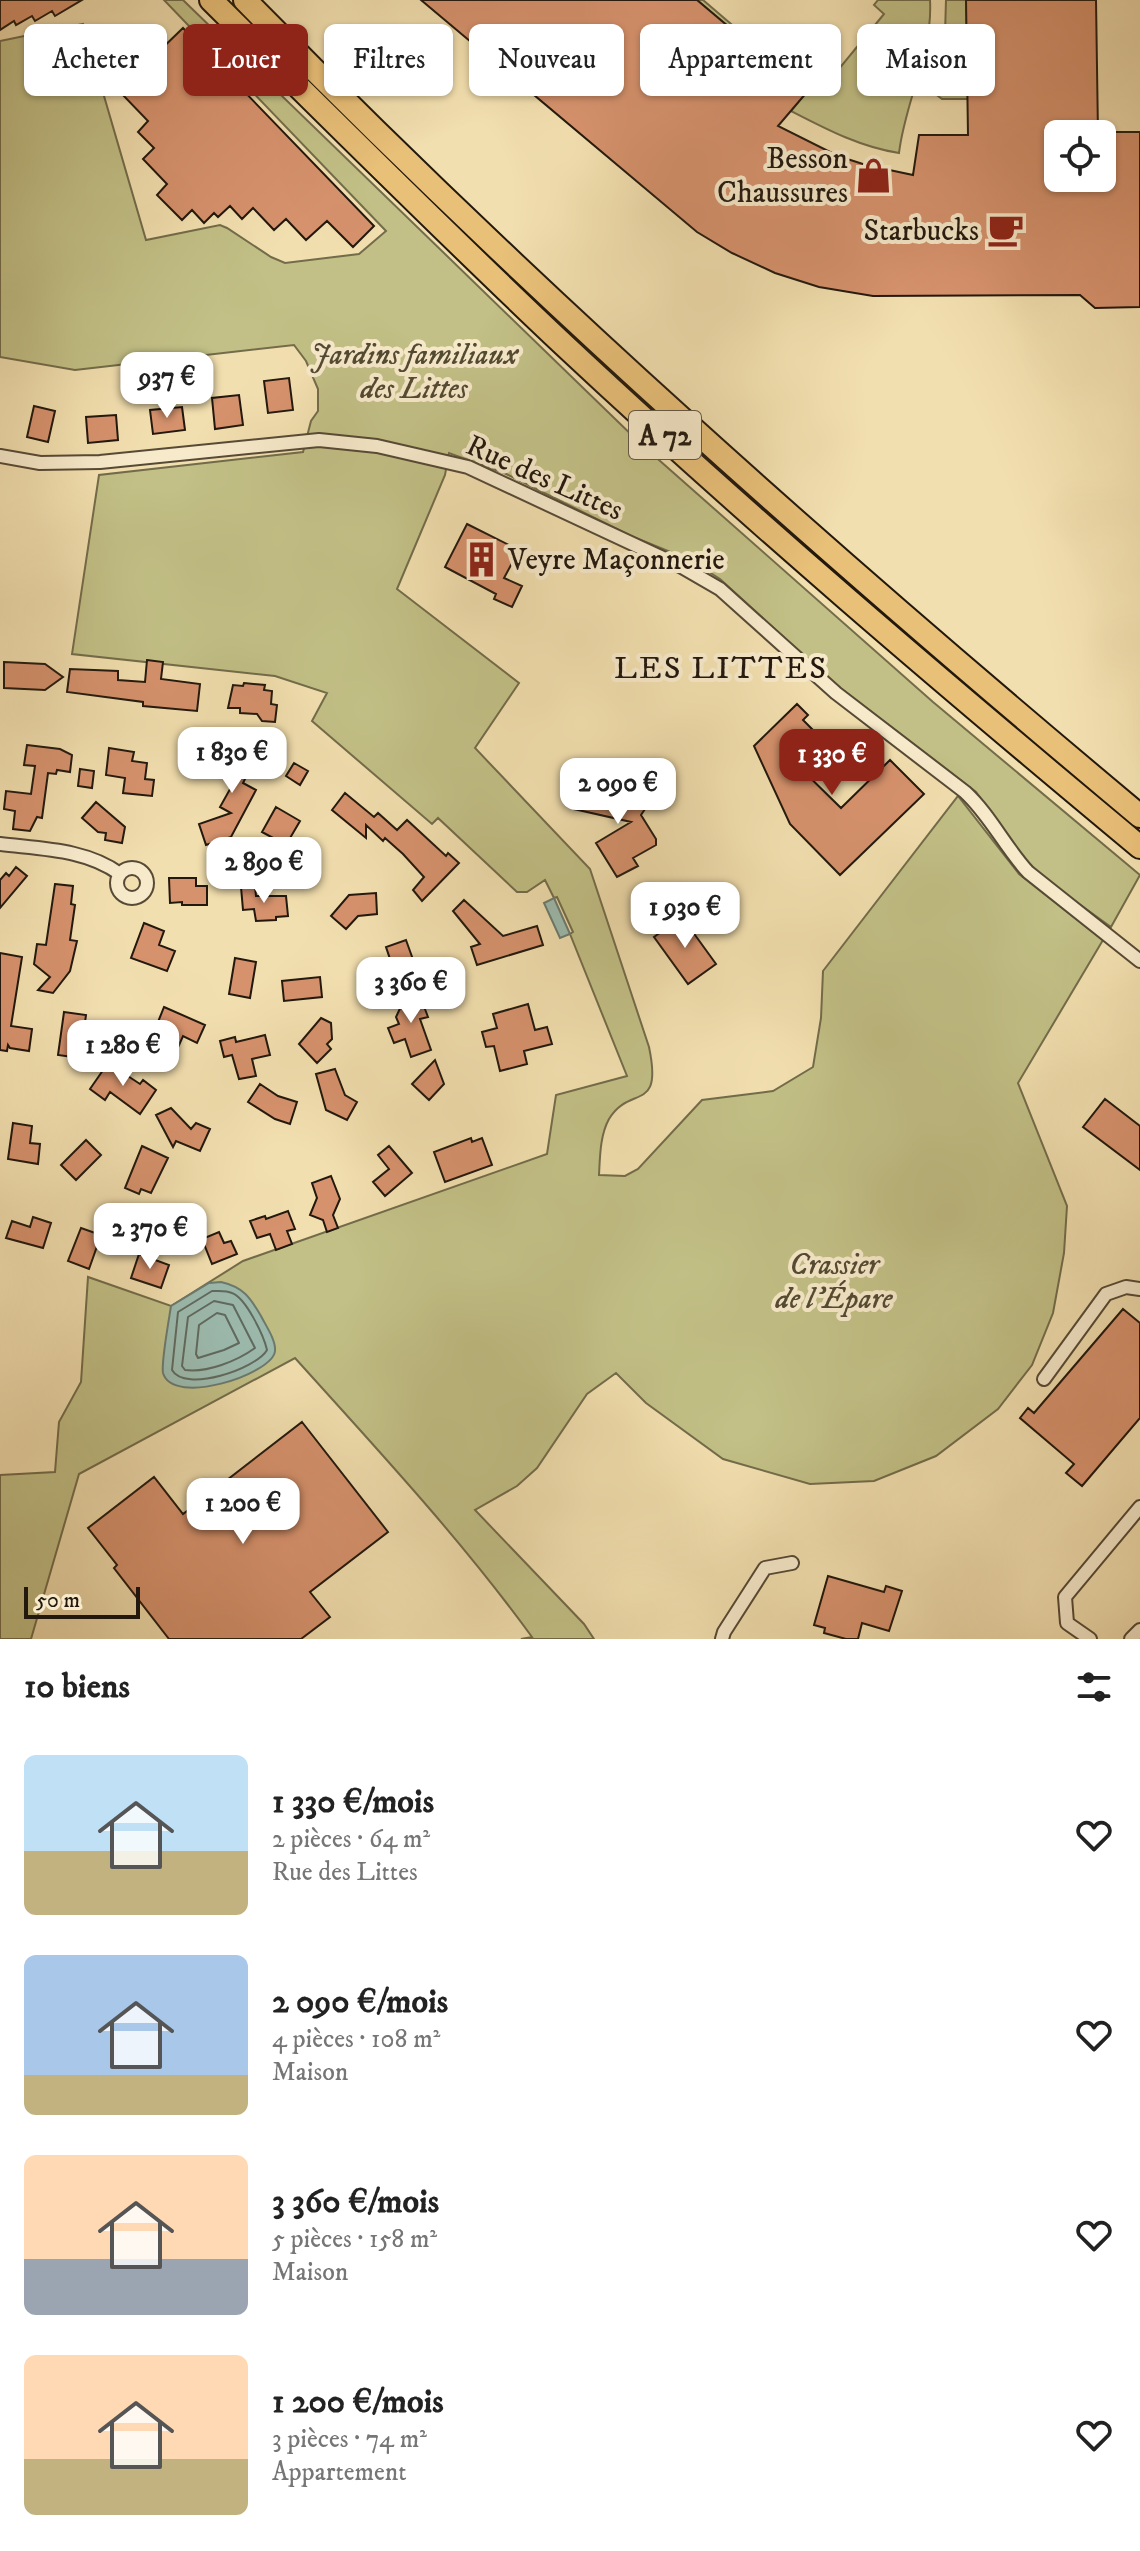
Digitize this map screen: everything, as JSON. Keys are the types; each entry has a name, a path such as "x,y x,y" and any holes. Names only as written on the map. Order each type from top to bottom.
{"highway":[{"name":"A 72","path":"211,0 565,346 914,659 1140,847"},
{"name":"A 72","path":"245,0 457,211 640,382 931,641 1140,816"}],"street":[{"name":"Rue des Littes","path":"0,456 40,463 90,463 319,440 377,446 468,467 682,567 720,589 836,693 973,799 1012,855 1028,872 1140,961"},
{"path":"0,844 87,856 109,865 120,874"},
{"path":"1044,1379 1106,1294 1126,1287 1140,1289"},
{"path":"1090,1639 1067,1623 1065,1597 1140,1507"},
{"path":"722,1639 765,1568 792,1563"},
{"path":"1131,1639 1140,1630"}],"green space":[{"path":"164,0 183,0 208,24 187,24"},
{"path":"697,0 703,0 731,24 726,24"},
{"path":"878,0 930,0 929,24 876,24 884,14 874,5"},
{"path":"946,0 966,0 966,24 945,24"},
{"path":"24,36 24,96 104,96 146,240 220,225 285,263 359,254 386,231 256,96 282,96 642,445 933,702 1140,875 1111,927 1050,883 1024,859 976,792 835,684 720,579 690,560 631,536 504,473 449,453 445,475 397,589 519,683 475,748 590,869 649,1047 652,1068 652,1082 648,1090 617,1109 606,1125 599,1175 625,1176 638,1169 702,1100 773,1091 813,1067 821,1018 823,971 958,796 1019,874 1103,940 1018,1083 1067,1206 1064,1253 1053,1313 1032,1365 998,1409 936,1456 874,1481 810,1484 723,1459 646,1403 616,1373 587,1394 537,1468 517,1486 475,1510 584,1624 594,1639 521,1639 532,1637 476,1564 295,1358 79,1474 31,1639 0,1639 0,1475 55,1472 59,1422 81,1382 88,1277 171,1306 243,1261 547,1154 556,1095 627,1076 570,934 573,932 557,897 554,898 545,880 527,892 517,892 438,818 432,824 312,721 327,693 275,676 72,654 99,475 303,452 311,421 318,411 318,389 306,361 294,345 75,370 0,357 0,41"},
{"path":"857,47 857,96 912,96 899,153 857,142 791,111 803,96 841,96 841,66"},
{"path":"938,96 968,96 968,99 942,99"}],"water":[{"path":"554,898 570,934 560,938 544,903"},
{"path":"221,1282 235,1287 249,1298 270,1333 275,1351 270,1360 258,1369 222,1383 184,1387 171,1383 163,1368 171,1306 209,1283"}],"building":[{"path":"0,0 82,0 55,16 52,11 35,21 32,16 16,25 14,21 0,30"},
{"path":"421,0 697,0 725,24 640,24 640,96 804,96 778,126 838,156 913,175 919,135 968,135 967,96 995,96 995,24 966,24 966,0 1096,0 1098,120 1044,120 1044,192 1116,192 1116,132 1140,132 1140,307 1095,308 1080,295 873,296 819,287 775,273 697,232 535,96 624,96 624,24 469,24 469,40"},
{"path":"183,28 183,96 249,96 374,226 353,247 327,221 306,240 286,219 274,230 253,208 242,219 230,206 218,217 214,213 204,223 192,210 182,220 157,195 167,184 143,159 154,148 138,132 148,121 124,96 167,96 167,43"},
{"path":"289,378 293,410 268,413 264,381"},
{"path":"239,395 243,425 215,429 212,398"},
{"path":"34,406 55,411 48,442 27,437"},
{"path":"182,407 185,430 153,434 150,410"},
{"path":"116,415 118,440 88,443 86,417"},
{"name":"Veyre Maçonnerie","path":"467,524 519,550 504,578 522,586 512,607 494,599 496,594 445,567"},
{"path":"147,660 163,662 161,679 200,684 197,711 143,706 143,702 67,692 70,669 118,671 118,680 145,682"},
{"path":"4,662 45,664 63,677 45,690 4,688"},
{"path":"244,683 265,685 264,690 272,691 271,704 277,705 275,722 262,721 257,714 240,713 240,708 228,708 233,685 243,686"},
{"path":"797,704 808,715 803,720 815,732 789,757 841,808 890,760 924,794 840,875 790,824 754,746"},
{"path":"250,741 255,759 243,783 256,790 231,837 206,845 199,824 231,813 220,807 234,782 219,774 221,765 231,747 238,751 241,744"},
{"path":"27,745 60,749 72,755 70,772 57,770 56,774 48,773 42,818 37,817 30,831 13,829 15,811 4,809 6,791 31,794 35,766 24,765"},
{"path":"109,748 134,752 132,761 147,763 145,779 154,780 152,796 123,793 125,778 106,775"},
{"path":"294,763 308,771 300,785 286,776"},
{"path":"80,769 94,771 92,788 78,786"},
{"path":"575,786 623,797 624,792 636,794 639,799 649,803 641,815 656,839 656,845 633,858 638,866 617,877 596,843 631,822 574,809 571,805"},
{"path":"345,793 374,817 378,813 397,830 407,820 446,856 448,853 459,863 422,901 413,890 424,877 403,854 366,825 366,838 332,810"},
{"path":"96,802 125,827 122,843 105,840 106,833 98,832 82,818"},
{"path":"276,807 300,821 286,845 262,832"},
{"path":"16,867 27,876 0,908 0,880 6,873 9,876"},
{"path":"169,878 196,878 196,886 207,886 207,905 170,903"},
{"path":"55,884 73,886 71,904 75,905 70,940 77,941 70,971 53,993 38,990 50,977 34,964 37,944 46,945"},
{"path":"255,886 256,896 286,896 288,916 256,921 254,909 243,910 241,887"},
{"path":"376,893 377,914 358,916 346,929 331,916 349,895"},
{"path":"464,900 503,936 537,926 543,945 477,965 471,947 480,944 453,911"},
{"path":"682,917 716,964 688,984 654,937"},
{"path":"144,923 164,931 159,945 175,951 167,971 131,958"},
{"path":"406,940 416,968 406,972 407,976 380,986 374,968 391,962 386,947"},
{"path":"0,953 22,957 11,1026 32,1029 29,1051 8,1045 7,1051 0,1050"},
{"path":"235,958 256,962 250,998 229,994"},
{"path":"320,977 322,997 284,1001 282,981"},
{"path":"411,985 415,998 420,996 428,1017 420,1019 431,1050 411,1057 405,1039 394,1043 388,1028 399,1024 396,1017"},
{"path":"528,1004 535,1030 547,1027 552,1044 524,1051 527,1064 500,1071 494,1046 486,1047 482,1032 497,1028 493,1014"},
{"path":"164,1007 205,1025 197,1043 183,1036 176,1052 157,1045 164,1030 156,1027"},
{"path":"64,1012 86,1015 80,1058 58,1055"},
{"path":"321,1018 331,1023 332,1039 327,1044 331,1049 317,1063 299,1044"},
{"path":"265,1035 270,1055 252,1059 256,1076 239,1079 232,1055 224,1057 220,1041 235,1037 236,1042"},
{"path":"435,1060 444,1084 429,1100 412,1084"},
{"path":"108,1063 140,1084 143,1080 156,1090 140,1114 110,1092 105,1100 90,1089"},
{"path":"335,1069 345,1095 357,1102 347,1120 326,1110 316,1074"},
{"path":"260,1084 278,1096 297,1102 290,1124 275,1119 248,1102"},
{"path":"1105,1099 1140,1126 1140,1170 1083,1127"},
{"path":"171,1108 191,1129 196,1123 210,1129 200,1151 176,1141 173,1147 156,1115"},
{"path":"13,1123 32,1126 30,1143 40,1144 38,1164 8,1159"},
{"path":"471,1138 472,1142 482,1138 492,1165 445,1182 434,1152"},
{"path":"86,1140 101,1155 76,1180 61,1165"},
{"path":"142,1146 168,1158 151,1193 141,1189 139,1194 125,1188"},
{"path":"389,1146 412,1173 385,1196 373,1182 389,1169 378,1155"},
{"path":"331,1176 340,1199 333,1215 338,1228 327,1232 323,1220 310,1215 317,1198 312,1183"},
{"path":"288,1211 295,1229 287,1231 292,1244 276,1250 270,1234 257,1238 250,1221"},
{"path":"33,1217 51,1223 43,1248 6,1238 12,1221 30,1227"},
{"path":"81,1228 101,1235 89,1269 68,1261"},
{"path":"219,1232 224,1243 231,1241 237,1254 212,1264 202,1239"},
{"path":"139,1254 169,1265 161,1288 131,1278"},
{"path":"1123,1309 1140,1323 1140,1418 1082,1486 1066,1473 1074,1464 1020,1418 1028,1408 1034,1413"},
{"path":"302,1422 388,1532 310,1592 330,1617 301,1639 169,1639 114,1568 117,1565 88,1528 154,1477 183,1514"},
{"path":"828,1576 884,1592 886,1586 902,1591 889,1631 862,1623 858,1639 846,1639 824,1633 825,1628 814,1625"}],"place":[{"name":"Besson Chaussures","path":"874,175"},
{"name":"Starbucks","path":"1005,230"},
{"name":"Veyre Maçonnerie","path":"482,559"}],"district":[{"name":"LES LITTES","path":"721,667"}],"park label":[{"name":"Jardins familiaux des Littes","path":"414,371"},
{"name":"Crassier de l'Épare","path":"834,1281"}]}
